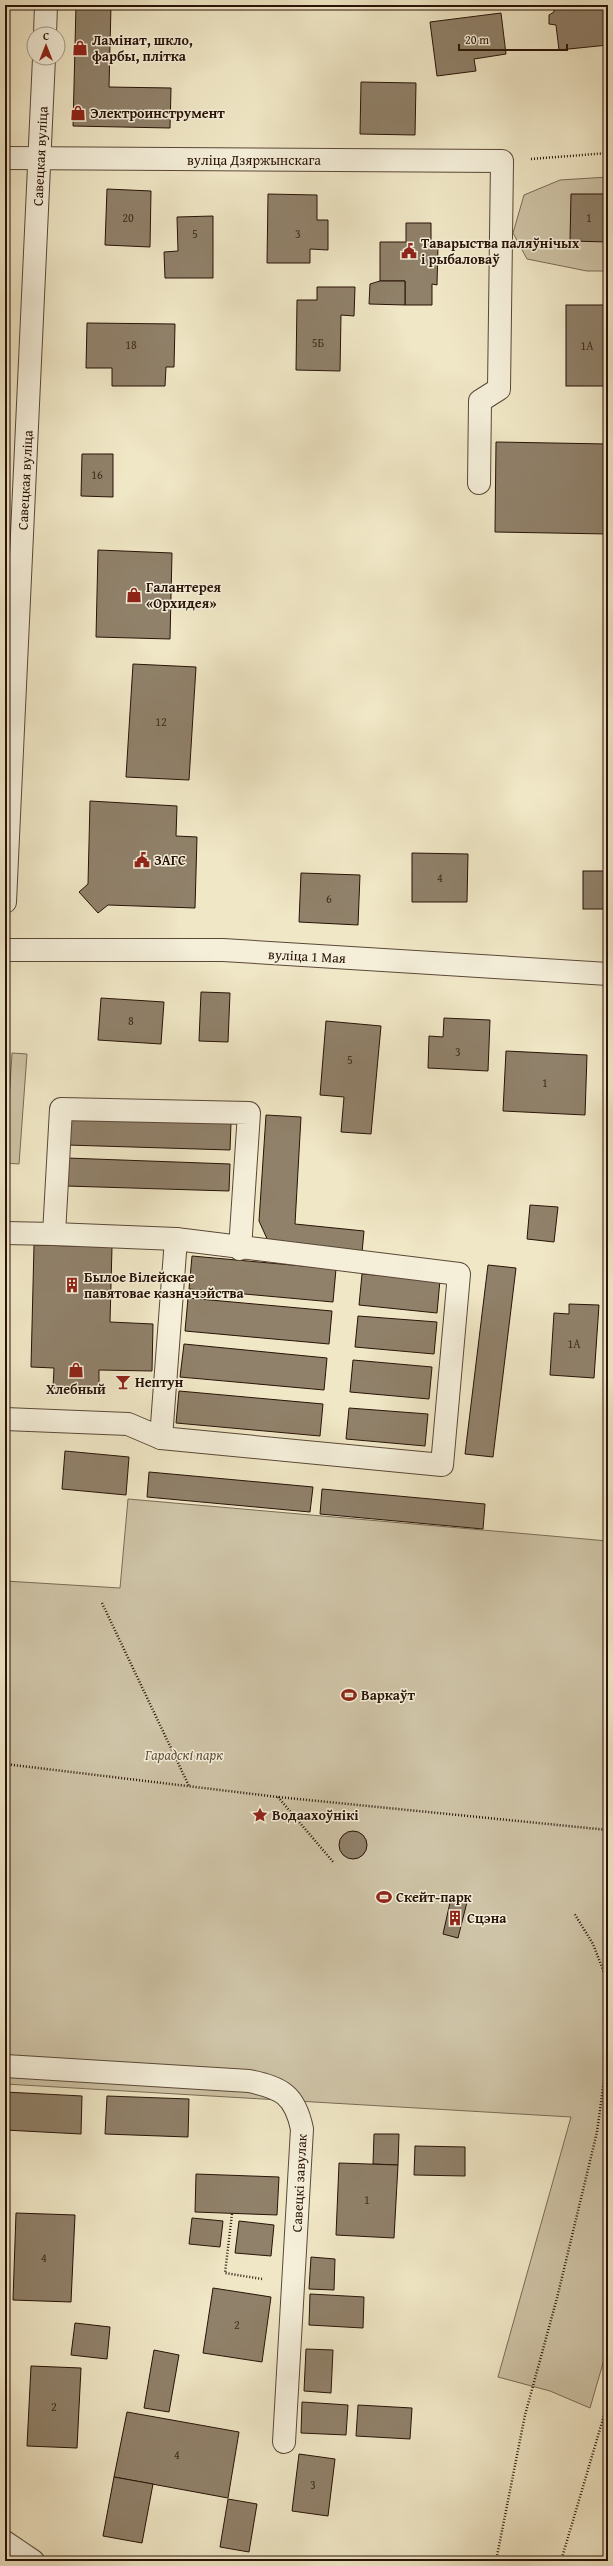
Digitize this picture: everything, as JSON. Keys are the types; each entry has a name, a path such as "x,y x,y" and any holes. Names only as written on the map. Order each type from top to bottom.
{"street":[{"path":"45,26 46,5"},
{"name":"Савецкая вуліца","path":"5,902 44,66"},
{"name":"вуліца Дзяржынскага","path":"5,158 502,161"},
{"path":"479,483 480,401 499,389 502,161"},
{"name":"вуліца 1 Мая","path":"5,950 223,950 608,974"},
{"path":"54,1234 61,1109 249,1113 240,1249"},
{"path":"5,1233 176,1239 240,1249 459,1274 442,1465 161,1438 128,1424 5,1419"},
{"path":"161,1438 176,1239"},
{"name":"Савецкі завулак","path":"5,2066 249,2081 275,2086 298,2108 302,2129 284,2442"},
{"path":"5,2542 33,2561"}],"path":[{"path":"502,161 608,153"},
{"path":"102,1603 189,1786"},
{"path":"5,1764 278,1797 608,1830"},
{"path":"278,1797 334,1863"},
{"path":"496,2561 525,2415 557,2298 597,2132 607,2058 607,1980 593,1944 574,1913"},
{"path":"232,2214 225,2273 294,2283"},
{"path":"561,2561 608,2402"}],"green space":[{"path":"608,177 608,271 587,271 527,259 513,233 524,195 560,180"},
{"path":"12,1053 27,1054 19,1164 5,1163"},
{"name":"Гарадскі парк","path":"128,1499 608,1541 608,2346 590,2408 550,2391 498,2377 571,2117 5,2084 5,1581 120,1588"}],"building":[{"path":"76,5 111,5 109,87 171,88 170,128 73,126"},
{"path":"554,5 607,5 608,45 559,50 556,25 549,24 549,15 554,12"},
{"path":"501,13 506,54 474,59 476,71 437,76 430,22"},
{"path":"361,82 416,83 415,135 360,134"},
{"path":"107,189 151,191 150,247 105,245"},
{"path":"268,194 317,195 317,220 328,220 328,250 310,249 310,263 267,263"},
{"path":"571,194 608,194 608,242 570,241"},
{"path":"213,216 213,278 165,278 164,252 178,251 177,217"},
{"path":"406,223 431,223 431,245 438,245 437,285 432,284 432,305 405,305 405,281 380,281 380,242 406,242"},
{"path":"380,281 405,281 405,305 369,304 370,284"},
{"path":"317,287 355,287 354,316 341,315 340,371 296,370 297,300 317,300"},
{"path":"566,305 608,305 608,386 566,386"},
{"path":"87,323 175,324 174,367 166,367 165,386 112,386 112,368 86,368"},
{"path":"496,442 608,444 608,534 495,532"},
{"path":"82,454 113,454 113,497 81,496"},
{"name":"Галантерея «Орхидея»","path":"98,550 172,553 170,639 96,637"},
{"path":"133,664 196,667 189,780 126,777"},
{"name":"ЗАГС","path":"90,801 177,806 176,836 197,837 195,908 108,905 98,913 79,892 88,884"},
{"path":"412,853 468,854 467,902 412,902"},
{"path":"583,871 608,871 608,909 583,909"},
{"path":"301,873 360,875 358,925 299,922"},
{"path":"201,992 230,993 228,1042 199,1041"},
{"path":"101,998 164,1002 161,1044 98,1040"},
{"path":"444,1018 490,1020 488,1071 428,1068 429,1036 443,1037"},
{"path":"326,1021 381,1026 371,1134 341,1132 344,1097 320,1095"},
{"path":"506,1051 587,1055 585,1115 503,1111"},
{"path":"266,1115 301,1117 295,1224 364,1231 362,1253 269,1243 259,1221"},
{"path":"69,1117 231,1123 230,1150 67,1145"},
{"path":"67,1158 230,1164 229,1191 66,1186"},
{"path":"530,1205 558,1207 554,1242 527,1239"},
{"name":"Былое Вілейскае павятовае казначэйства","path":"34,1245 112,1247 110,1322 153,1324 152,1371 99,1370 99,1389 53,1388 54,1368 31,1367"},
{"path":"192,1256 336,1269 333,1302 189,1289"},
{"path":"488,1265 516,1268 493,1457 465,1454"},
{"path":"362,1274 440,1280 437,1313 359,1305"},
{"path":"188,1298 332,1311 329,1344 185,1331"},
{"path":"569,1304 599,1305 594,1378 550,1375 554,1313 569,1314"},
{"path":"358,1316 437,1322 434,1354 355,1347"},
{"path":"184,1344 327,1358 324,1390 180,1377"},
{"path":"353,1360 432,1367 429,1399 350,1392"},
{"path":"179,1391 323,1404 320,1436 176,1423"},
{"path":"349,1408 428,1414 425,1446 346,1439"},
{"path":"65,1451 129,1457 126,1495 62,1489"},
{"path":"149,1472 313,1487 310,1512 147,1497"},
{"path":"322,1489 485,1504 483,1529 320,1514"},
{"path":"353,1831 363,1835 367,1845 363,1855 353,1859 343,1855 339,1845 343,1835"},
{"name":"Сцэна","path":"451,1898 467,1902 458,1938 443,1934"},
{"path":"5,2092 82,2096 81,2134 5,2130"},
{"path":"107,2096 189,2099 188,2137 105,2134"},
{"path":"374,2134 399,2134 398,2165 373,2164"},
{"path":"415,2146 465,2147 465,2176 414,2175"},
{"path":"339,2163 398,2165 394,2238 336,2235"},
{"path":"196,2174 279,2177 277,2215 195,2212"},
{"path":"16,2213 75,2215 71,2302 13,2300"},
{"path":"192,2218 223,2221 220,2247 189,2244"},
{"path":"239,2221 274,2225 271,2256 235,2253"},
{"path":"311,2257 335,2259 334,2290 309,2289"},
{"path":"213,2288 271,2297 262,2362 203,2353"},
{"path":"310,2294 364,2297 363,2328 309,2325"},
{"path":"75,2323 110,2327 107,2359 71,2355"},
{"path":"306,2349 333,2350 331,2393 304,2391"},
{"path":"154,2350 179,2355 169,2412 144,2408"},
{"path":"31,2366 81,2368 77,2448 27,2446"},
{"path":"302,2402 348,2405 346,2435 301,2433"},
{"path":"358,2405 412,2408 410,2439 356,2436"},
{"path":"127,2412 239,2432 228,2498 114,2477"},
{"path":"299,2454 335,2459 328,2516 292,2511"},
{"path":"114,2477 153,2484 142,2543 103,2536"},
{"path":"228,2499 257,2504 249,2552 220,2547"}],"place":[{"name":"Ламінат, шкло, фарбы, плітка","path":"80,48"},
{"name":"Электроинструмент","path":"78,113"},
{"name":"Таварыства паляўнічых і рыбаловаў","path":"409,251"},
{"name":"Галантерея «Орхидея»","path":"134,595"},
{"name":"ЗАГС","path":"142,860"},
{"name":"Былое Вілейскае павятовае казначэйства","path":"72,1285"},
{"name":"Хлебный","path":"76,1370"},
{"name":"Нептун","path":"123,1382"},
{"name":"Варкаўт","path":"349,1695"},
{"name":"Водаахоўнікі","path":"260,1815"},
{"name":"Скейт-парк","path":"384,1897"},
{"name":"Сцэна","path":"455,1918"}]}
